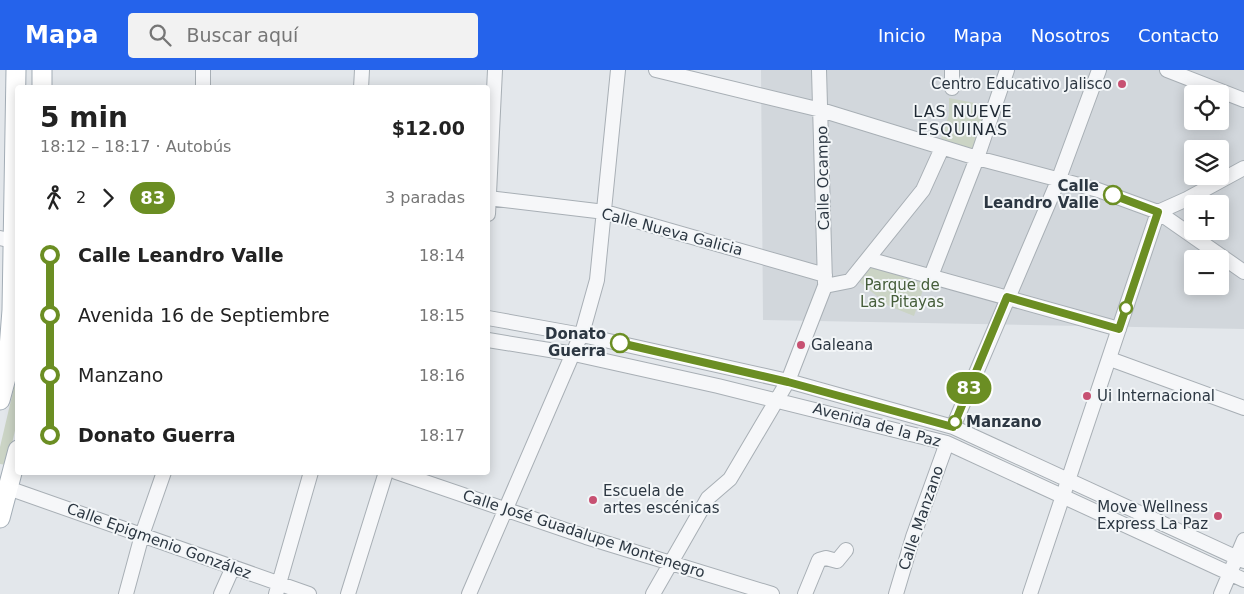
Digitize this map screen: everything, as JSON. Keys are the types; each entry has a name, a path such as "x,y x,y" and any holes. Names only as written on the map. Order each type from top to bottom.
{"main road":[{"path":"15,85 16,70"},
{"path":"42,70 42,85"},
{"path":"0,400 8,374 12,310 10,233 15,97"},
{"path":"0,518 15,461"}],"street":[{"path":"203,70 203,85"},
{"path":"361,85 362,70"},
{"path":"490,155 494,70"},
{"path":"469,594 582,335 597,280 618,70"},
{"path":"656,70 821,110 942,148 1058,181 1098,190 1158,212 1244,272"},
{"name":"Calle Ocampo","path":"820,70 825,280"},
{"path":"952,70 952,88"},
{"path":"931,276 977,158 1007,70"},
{"path":"953,427 1058,181 1098,70"},
{"path":"1170,71 1244,100"},
{"path":"653,594 669,563 708,498 730,478 788,382 825,280 850,282 923,190 942,148"},
{"path":"1030,594 1070,480 1158,212 1187,199 1244,168"},
{"name":"Calle Nueva Galicia","path":"490,198 605,212 825,280"},
{"path":"868,259 1119,329"},
{"name":"Avenida de la Paz","path":"490,318 582,335 788,382 953,427 1240,560"},
{"name":"Avenida de la Paz","path":"490,340 574,354 776,399 947,443 1244,580"},
{"path":"1110,358 1244,408"},
{"name":"Calle Manzano","path":"896,594 913,537 947,443"},
{"path":"126,594 142,535 163,475"},
{"path":"277,589 310,475"},
{"path":"348,594 385,475"},
{"name":"Calle José Guadalupe Montenegro","path":"405,475 669,563 770,594"},
{"name":"Calle Epigmenio González","path":"8,488 233,567 277,589 309,594"},
{"path":"1221,594 1230,574 1240,560 1244,540"},
{"path":"805,594 819,560 837,561 846,550"},
{"path":"221,594 233,567"}],"shaded area":[{"path":"761,70 1244,70 1244,329 763,320"}],"green space":[{"path":"949,98 990,106 974,151 940,142 949,115"},
{"name":"Parque de Las Pitayas","path":"867,265 925,284 914,316 889,306 856,279"},
{"path":"15,383 15,431 7,465 0,464 0,447"}],"bus line":[{"name":"83","path":"620,343 788,382 953,427 1007,297 1119,329 1158,212 1113,195"}],"place":[{"name":"Centro Educativo Jalisco","path":"1122,84"},
{"name":"Calle Leandro Valle","path":"1113,195"},
{"name":"Donato Guerra","path":"620,343"},
{"name":"Galeana","path":"801,345"},
{"name":"Ui Internacional","path":"1087,396"},
{"name":"Manzano","path":"955,422"},
{"name":"Escuela de artes escénicas","path":"593,500"},
{"name":"Move Wellness Express La Paz","path":"1218,516"}],"district":[{"name":"LAS NUEVE ESQUINAS","path":"963,120"}]}
